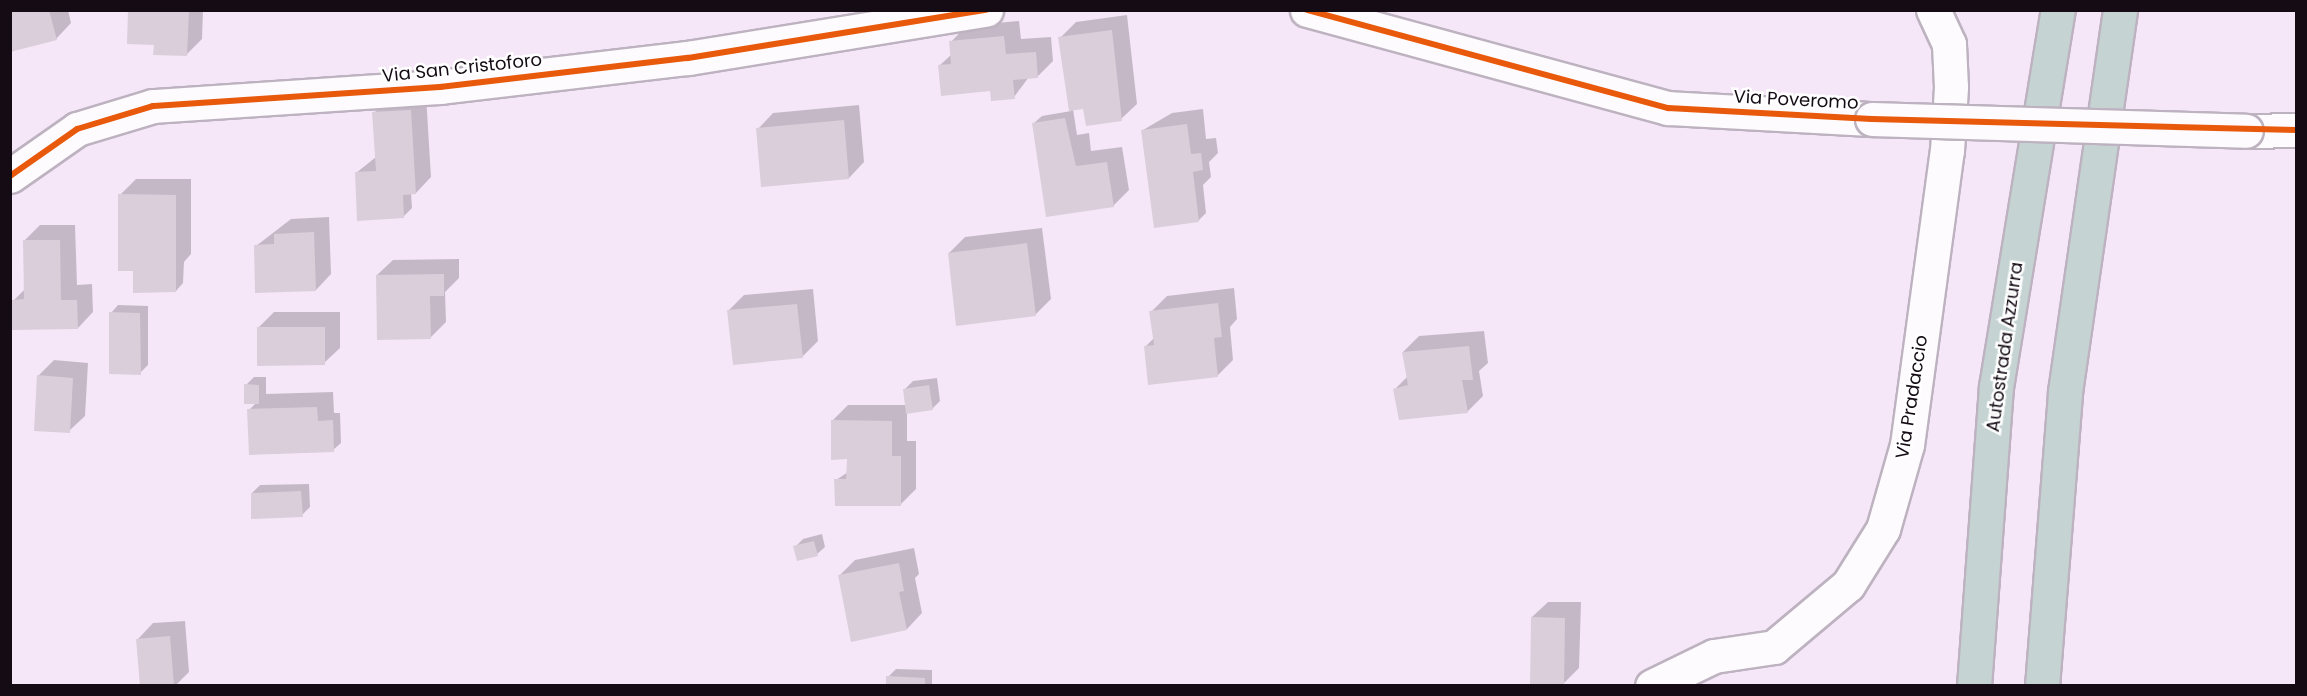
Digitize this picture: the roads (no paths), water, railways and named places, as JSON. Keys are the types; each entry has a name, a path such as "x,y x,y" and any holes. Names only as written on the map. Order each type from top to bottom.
{"highway":[{"name":"Autostrada Azzurra","path":"1974,686 1996,387 2058,10"},
{"path":"2042,686 2065,392 2120,10"}],"street":[{"path":"937,14 986,10"},
{"name":"Via Poveromo","path":"1307,10 1668,108 1872,119 2246,131 2296,130"},
{"name":"Via Pradaccio","path":"1652,686 1714,656 1774,647 1848,585 1882,529 1907,445 1947,151 1951,87 1949,44 1934,10"},
{"name":"Via San Cristoforo","path":"10,176 77,129 153,106 440,87 688,58 937,14"}]}
